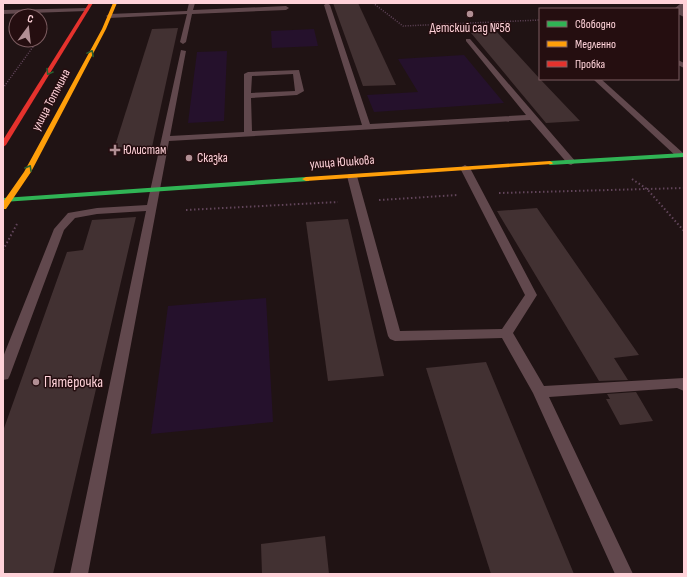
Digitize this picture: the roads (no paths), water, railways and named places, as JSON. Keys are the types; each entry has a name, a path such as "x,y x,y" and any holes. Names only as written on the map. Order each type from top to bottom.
{"main road":[{"name":"улица Тотмина","path":"4,202 27,172 104,29 115,3"},
{"name":"улица Тотмина","path":"3,144 89,6"},
{"name":"улица Юшкова","path":"4,202 156,189 682,155"}],"street":[{"path":"684,6 679,10 684,14"}],"lane":[{"path":"79,574 192,3"},
{"path":"327,5 367,127"},
{"path":"3,12 89,6"},
{"path":"109,16 286,8"},
{"path":"468,40 571,162"},
{"path":"247,96 297,93 300,91 296,72 248,74 247,96 248,135"},
{"path":"598,80 682,155"},
{"path":"166,139 532,117"},
{"path":"466,168 531,295 506,333"},
{"path":"352,176 395,336 506,333"},
{"path":"3,375 59,229 72,215 97,211 152,210"},
{"path":"506,333 540,392 624,574"},
{"path":"540,392 681,382 684,386"}],"place":[{"name":"Детский сад №58","path":"470,14"},
{"name":"Юлистам","path":"115,150"},
{"name":"Сказка","path":"189,158"},
{"name":"Пятёрочка","path":"36,382"}]}
